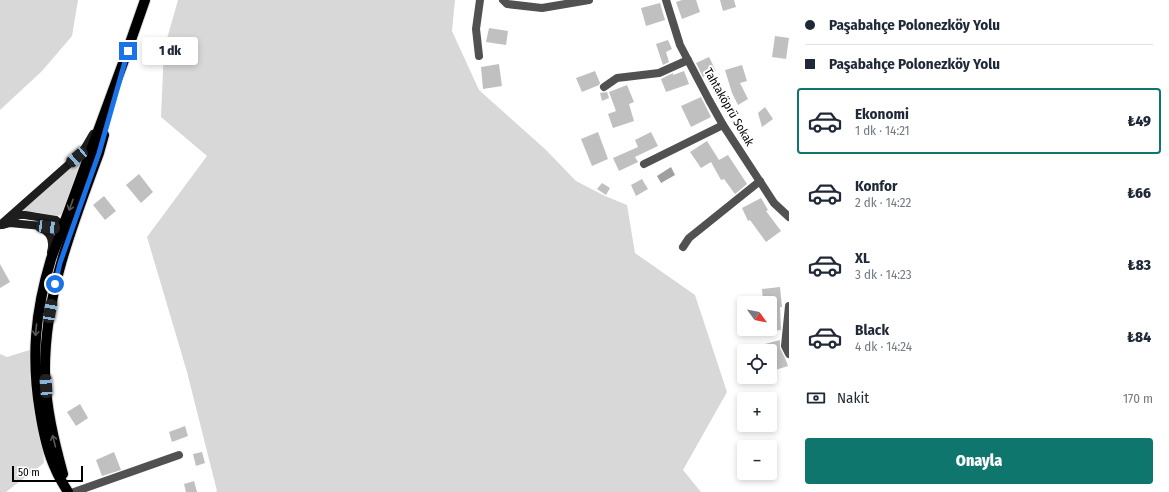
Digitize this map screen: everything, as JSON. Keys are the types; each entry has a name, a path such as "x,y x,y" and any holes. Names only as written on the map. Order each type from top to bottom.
{"main road":[{"path":"68,492 50,422 45,373 47,333 50,311 57,276 74,222 99,153 124,63 144,0"},
{"path":"46,277 124,63"},
{"path":"0,226 80,154 89,142 106,110"},
{"path":"0,226 14,216 25,215 56,220 59,221 63,228 66,248"},
{"path":"0,226 10,223 63,228 70,227 74,222"},
{"path":"34,225 49,233 53,243 39,312 35,344 35,366 38,397 47,447 54,468 68,492"}],"street":[{"path":"479,56 476,29 480,0"},
{"path":"503,0 507,4 542,8 589,0"},
{"name":"Tahtaköprü Sokak","path":"666,0 680,46 723,125 774,203 789,217"},
{"path":"604,87 617,78 659,73 688,60"},
{"path":"644,164 723,125"},
{"path":"683,247 689,238 760,181"},
{"path":"789,306 785,346 789,354"},
{"path":"74,492 179,454"}],"shaded area":[{"path":"0,0 78,0 72,36 42,71 0,110"},
{"path":"178,0 455,0 452,31 479,90 545,149 576,181 605,196 627,205 635,253 695,295 727,392 683,470 701,492 216,492 217,491 187,372 147,237 207,156 161,117 164,49"},
{"path":"79,161 80,164 62,214 58,216 35,212 18,212"},
{"path":"671,167 675,175 661,183 657,176"},
{"path":"36,348 44,463 6,492 0,492 0,354 7,357"}],"building":[{"path":"682,0 696,0 700,12 682,19 676,2"},
{"path":"720,0 734,0 736,7 723,11"},
{"path":"660,3 665,20 646,26 641,8"},
{"path":"489,28 508,31 506,45 486,42"},
{"path":"775,36 789,38 786,59 772,57"},
{"path":"668,40 672,49 666,52 669,62 663,65 656,44"},
{"path":"709,57 716,71 703,77 696,63"},
{"path":"499,64 502,86 483,89 481,67"},
{"path":"742,65 747,81 740,83 748,99 738,105 732,93 725,70"},
{"path":"595,71 600,83 599,85 582,92 576,78"},
{"path":"684,71 689,84 666,92 661,79 673,73 673,75"},
{"path":"627,85 634,102 629,104 634,121 613,128 608,114 616,111 609,92"},
{"path":"607,92 609,98 602,101 600,93"},
{"path":"701,97 711,117 691,127 681,106"},
{"path":"765,107 773,119 762,127 758,113"},
{"path":"598,132 608,159 592,166 581,139"},
{"path":"651,132 658,146 635,157 638,162 619,171 613,158 638,147 635,140"},
{"path":"707,141 719,160 728,155 747,184 735,194 724,179 721,180 711,162 701,168 690,152"},
{"path":"139,174 153,192 141,203 126,185"},
{"path":"642,179 648,189 636,196 631,185"},
{"path":"602,183 610,188 606,195 597,189"},
{"path":"104,196 116,211 105,220 93,205"},
{"path":"761,198 768,210 766,211 781,231 766,242 750,220 748,221 742,208"},
{"path":"0,264 10,282 0,288"},
{"path":"780,287 782,307 780,307 781,330 777,330 777,296 762,296 762,289"},
{"path":"780,340 780,348 788,366 777,369 777,344 765,344"},
{"path":"80,404 88,418 76,426 67,412"},
{"path":"185,426 188,436 172,442 169,432"},
{"path":"114,452 121,470 102,476 96,460"},
{"path":"202,452 205,463 196,466 193,454"},
{"path":"194,481 197,492 186,492 184,484"}],"route":[{"path":"55,284 60,263 99,153 128,51"}]}
